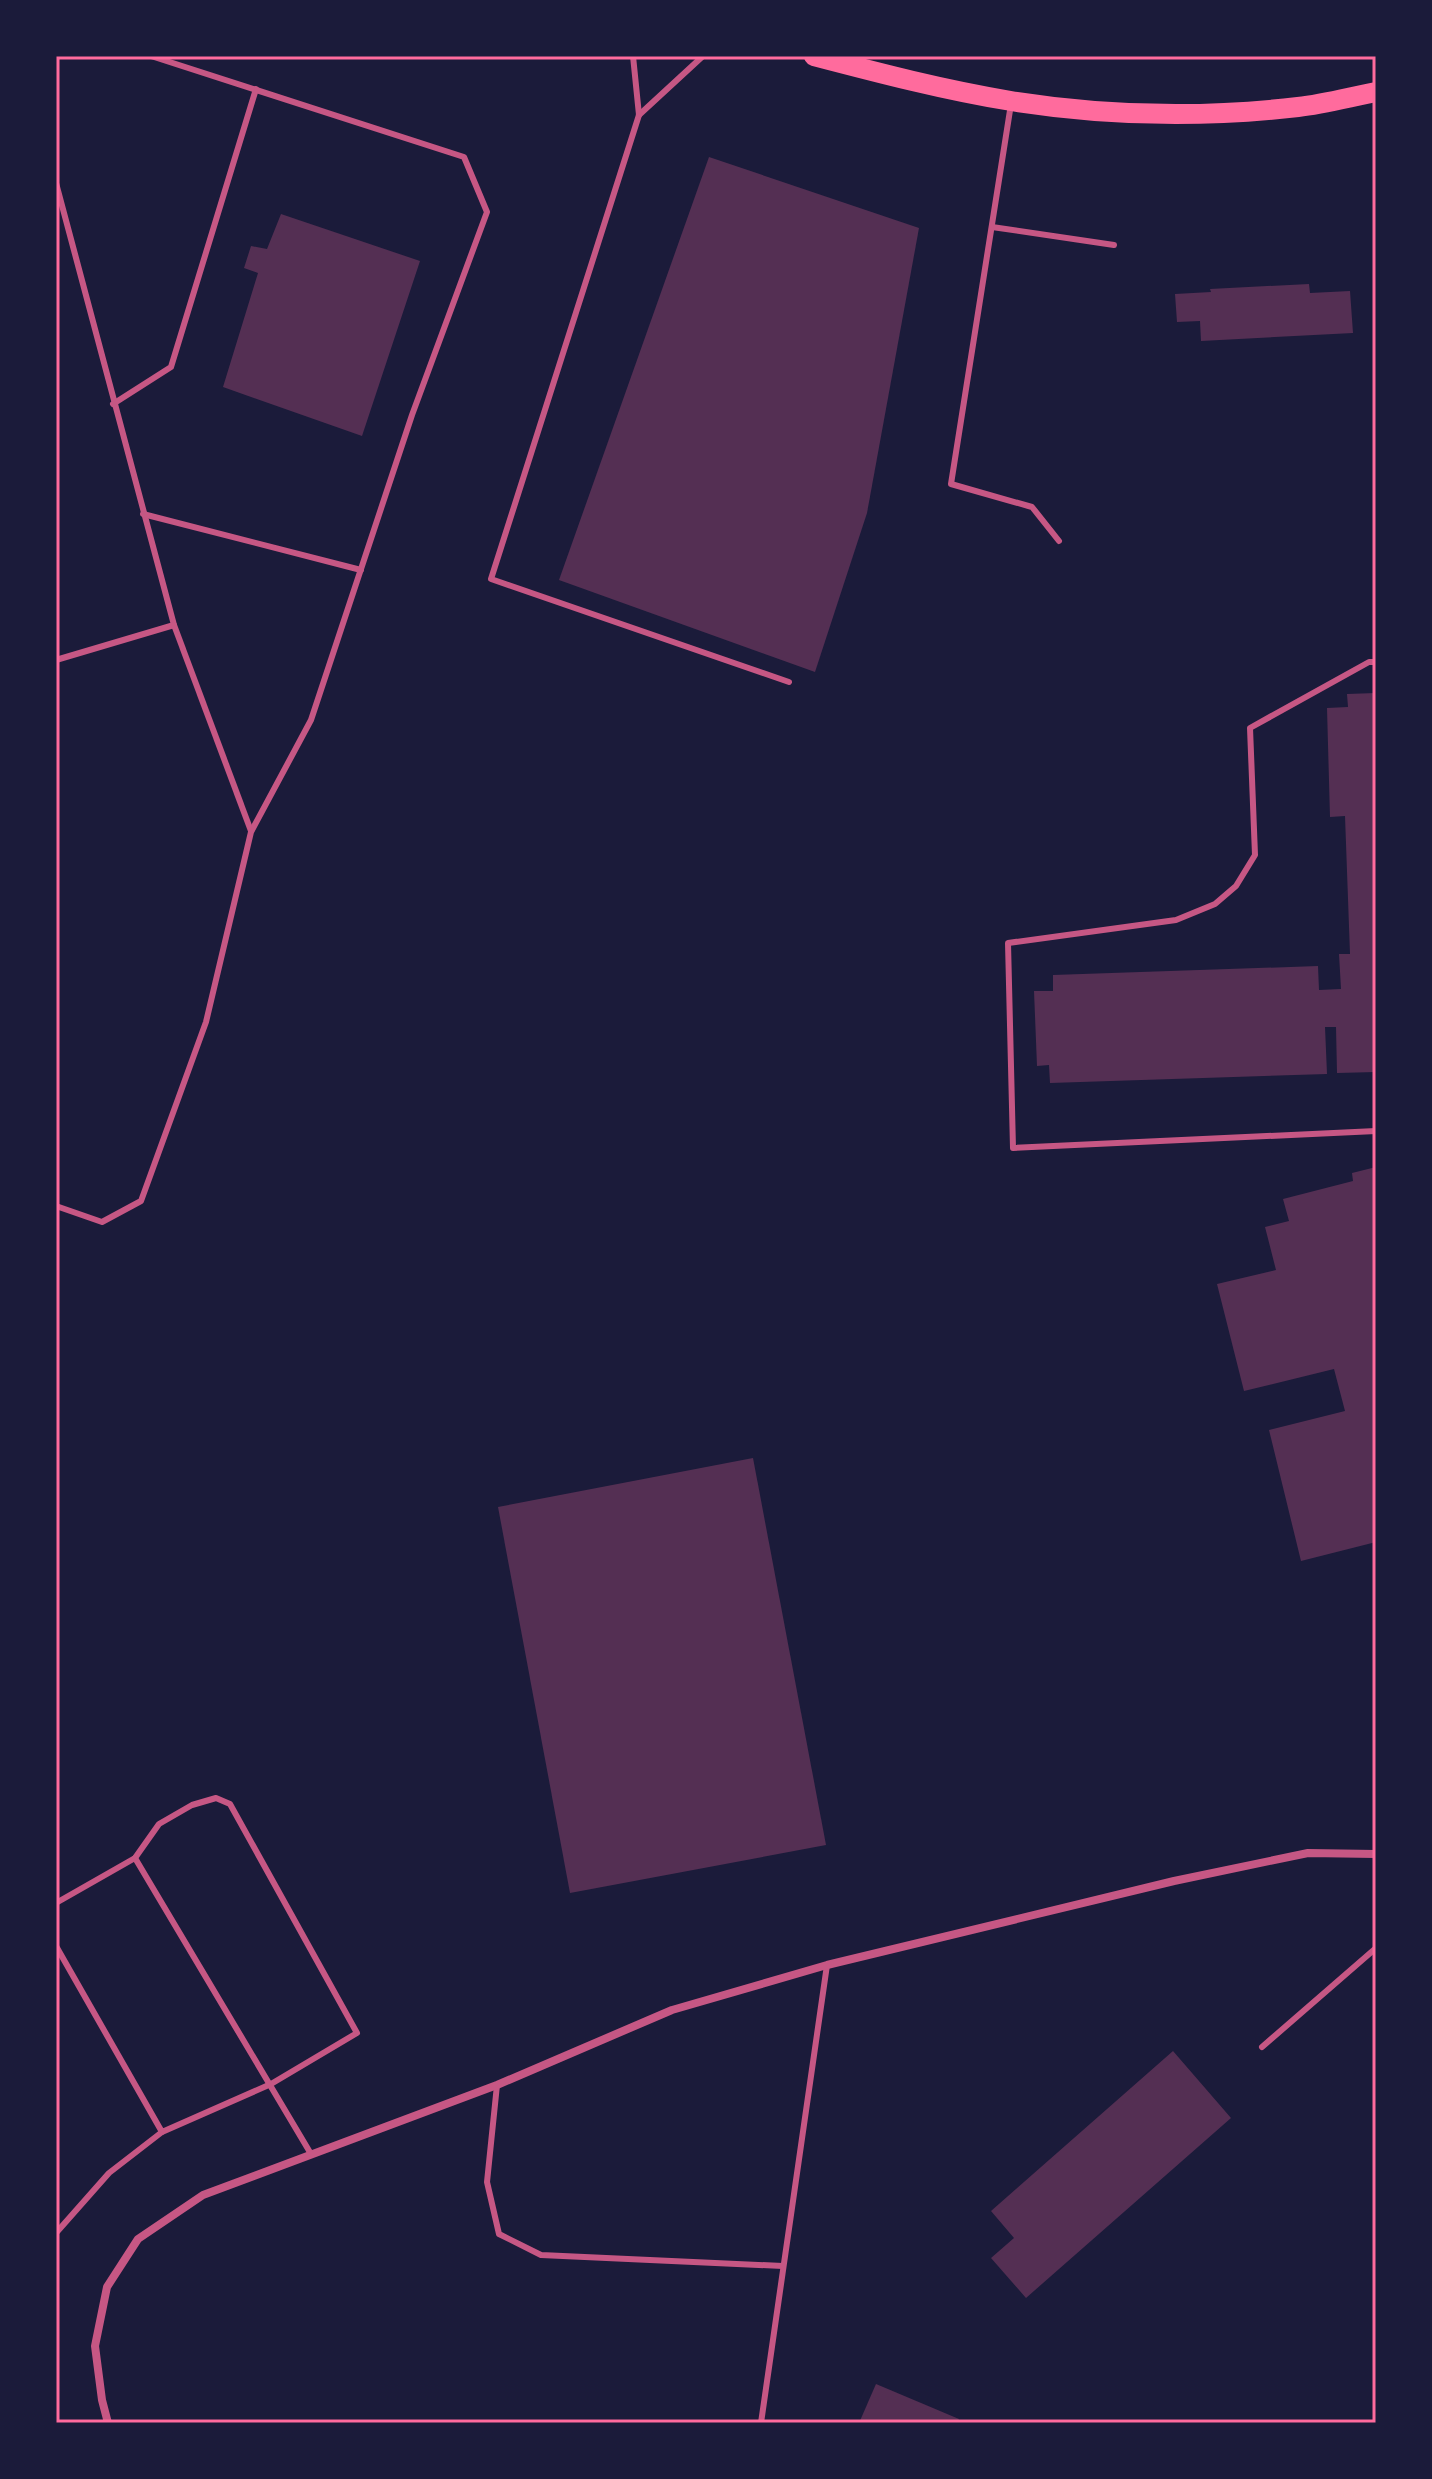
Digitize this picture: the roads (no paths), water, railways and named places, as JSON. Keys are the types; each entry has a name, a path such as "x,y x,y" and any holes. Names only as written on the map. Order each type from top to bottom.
{"main road":[{"path":"814,56 922,84 1012,101 1105,112 1202,114 1299,107 1376,92"}],"street":[{"path":"108,2423 95,2346 107,2287 138,2239 203,2195 497,2085 672,2010 827,1965 1174,1881 1308,1853 1376,1854"}],"lane":[{"path":"56,1206 102,1222 141,1201 206,1022 251,832 311,720 412,415 487,212 464,157 151,56"},
{"path":"633,56 639,115 491,579 789,682"},
{"path":"639,115 703,56"},
{"path":"113,404 171,367 256,89"},
{"path":"1012,101 951,484 1032,507 1059,541"},
{"path":"56,183 174,625 251,832"},
{"path":"992,227 1114,245"},
{"path":"143,514 361,570"},
{"path":"56,660 174,625"},
{"path":"1376,662 1369,662 1250,728 1255,855 1236,886 1215,904 1176,920 1008,943 1013,1148 1376,1131"},
{"path":"56,1903 135,1858 159,1824 192,1805 216,1798 230,1804 357,2033 271,2084 162,2132 109,2173 56,2233"},
{"path":"135,1858 311,2154"},
{"path":"56,1946 162,2132"},
{"path":"1262,2047 1376,1948"},
{"path":"761,2423 827,1965"},
{"path":"497,2085 487,2182 499,2234 541,2255 783,2266"}]}
